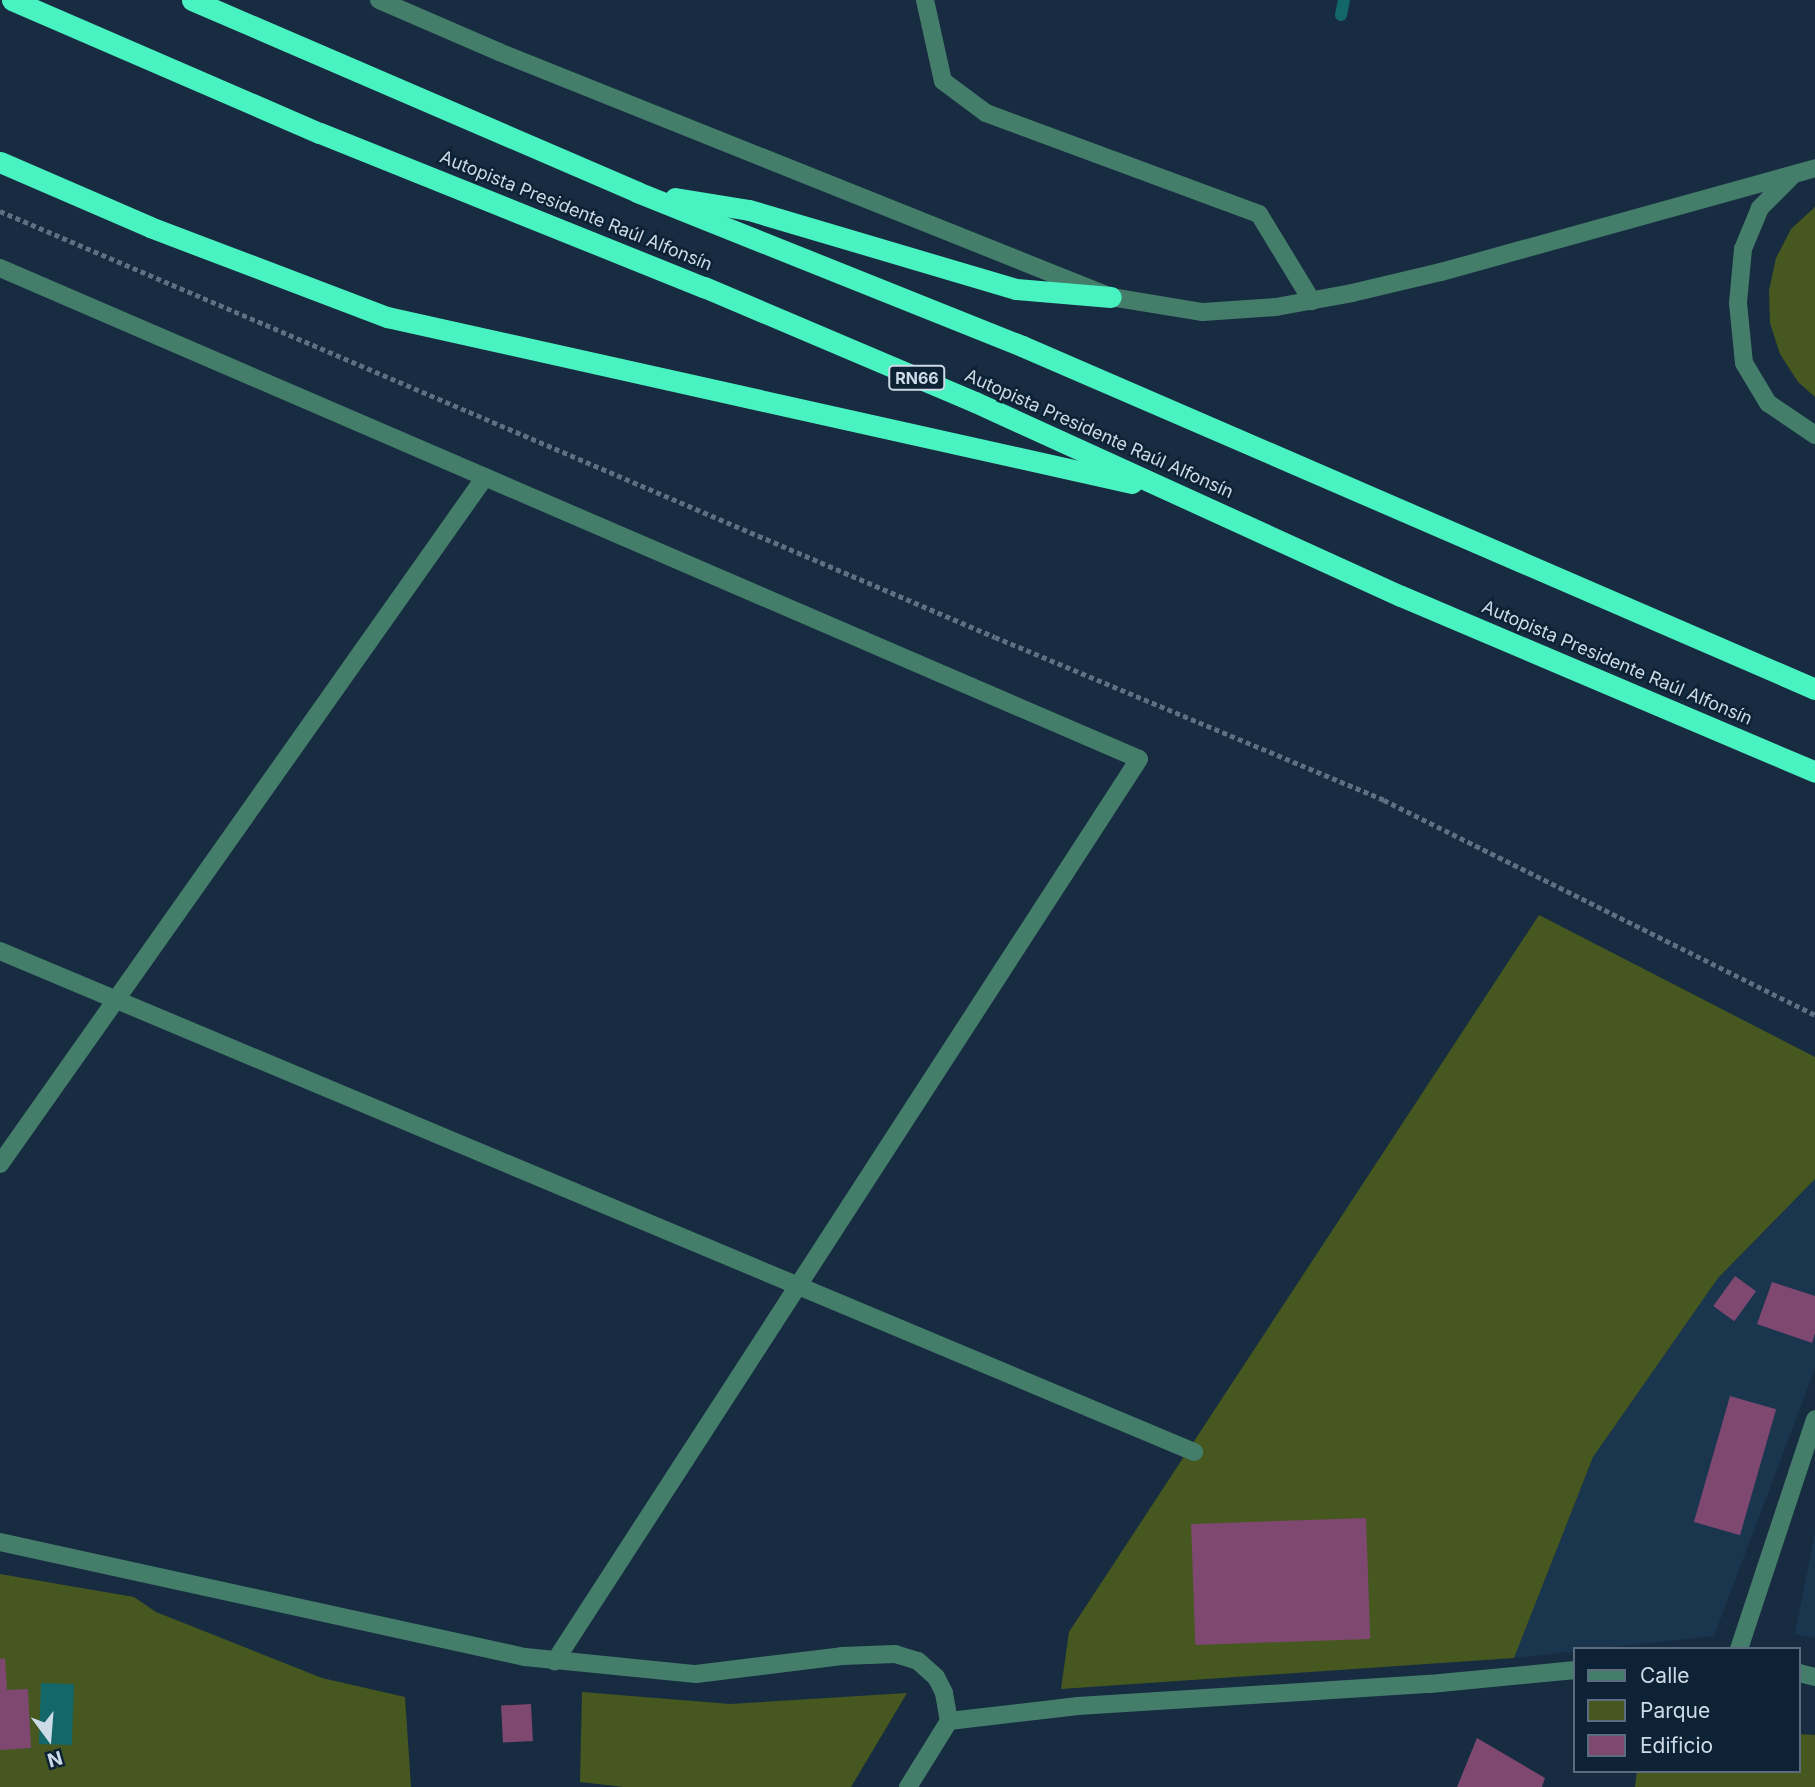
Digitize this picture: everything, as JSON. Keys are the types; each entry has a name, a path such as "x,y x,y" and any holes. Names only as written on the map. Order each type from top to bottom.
{"highway":[{"name":"Autopista Presidente Raúl Alfonsín","path":"12,0 320,133 704,287 1178,494 1401,596 1815,772"},
{"path":"192,0 637,192 1022,346 1815,689"},
{"path":"0,162 150,227 387,317 1178,494"},
{"path":"637,192 749,210 1016,289 1111,297"}],"street":[{"path":"379,0 499,52 1111,297 1203,312 1276,307 1312,301 1441,272 1815,168"},
{"path":"925,0 943,81 986,113 1259,214 1312,301"},
{"path":"1793,175 1760,208 1743,250 1738,303 1744,363 1768,403 1815,435"},
{"path":"0,268 1139,759 555,1661"},
{"path":"0,1164 485,477"},
{"path":"0,951 1194,1452"},
{"path":"1741,1647 1815,1419"},
{"path":"0,1542 525,1657 555,1661 696,1674 842,1656 895,1654 918,1661 936,1677 944,1693 949,1721 908,1787"},
{"path":"949,1721 1078,1706 1430,1684 1574,1670"}],"path":[{"path":"0,211 995,637 1384,800 1815,1015"}],"shaded area":[{"path":"1815,1179 1815,1369 1714,1636 1614,1647 1574,1647 1574,1651 1514,1658 1593,1457 1718,1278"},
{"path":"1815,1532 1815,1638 1795,1634"},
{"path":"41,1683 74,1684 72,1745 39,1744"}],"green space":[{"path":"1815,207 1815,397 1798,382 1780,354 1770,323 1769,290 1776,258 1791,229"},
{"path":"1539,915 1815,1057 1815,1179 1718,1278 1593,1457 1514,1658 1061,1689 1069,1632"},
{"path":"0,1574 134,1597 156,1612 322,1678 405,1697 411,1787 0,1787"},
{"path":"582,1692 730,1704 907,1693 851,1787 624,1787 580,1782"},
{"path":"1801,1734 1815,1735 1815,1787 1635,1787 1637,1773 1801,1773"}],"building":[{"path":"1735,1276 1756,1291 1734,1321 1713,1306"},
{"path":"1772,1282 1815,1296 1815,1333 1812,1343 1757,1324"},
{"path":"1730,1396 1776,1409 1740,1535 1694,1522"},
{"path":"1366,1518 1370,1639 1195,1645 1191,1524"},
{"path":"5,1658 7,1690 28,1689 31,1748 0,1750 0,1659"},
{"path":"531,1704 533,1741 503,1743 501,1706"},
{"path":"1477,1738 1545,1778 1542,1787 1457,1787"}],"waterway":[{"path":"1341,15 1344,0"}]}
